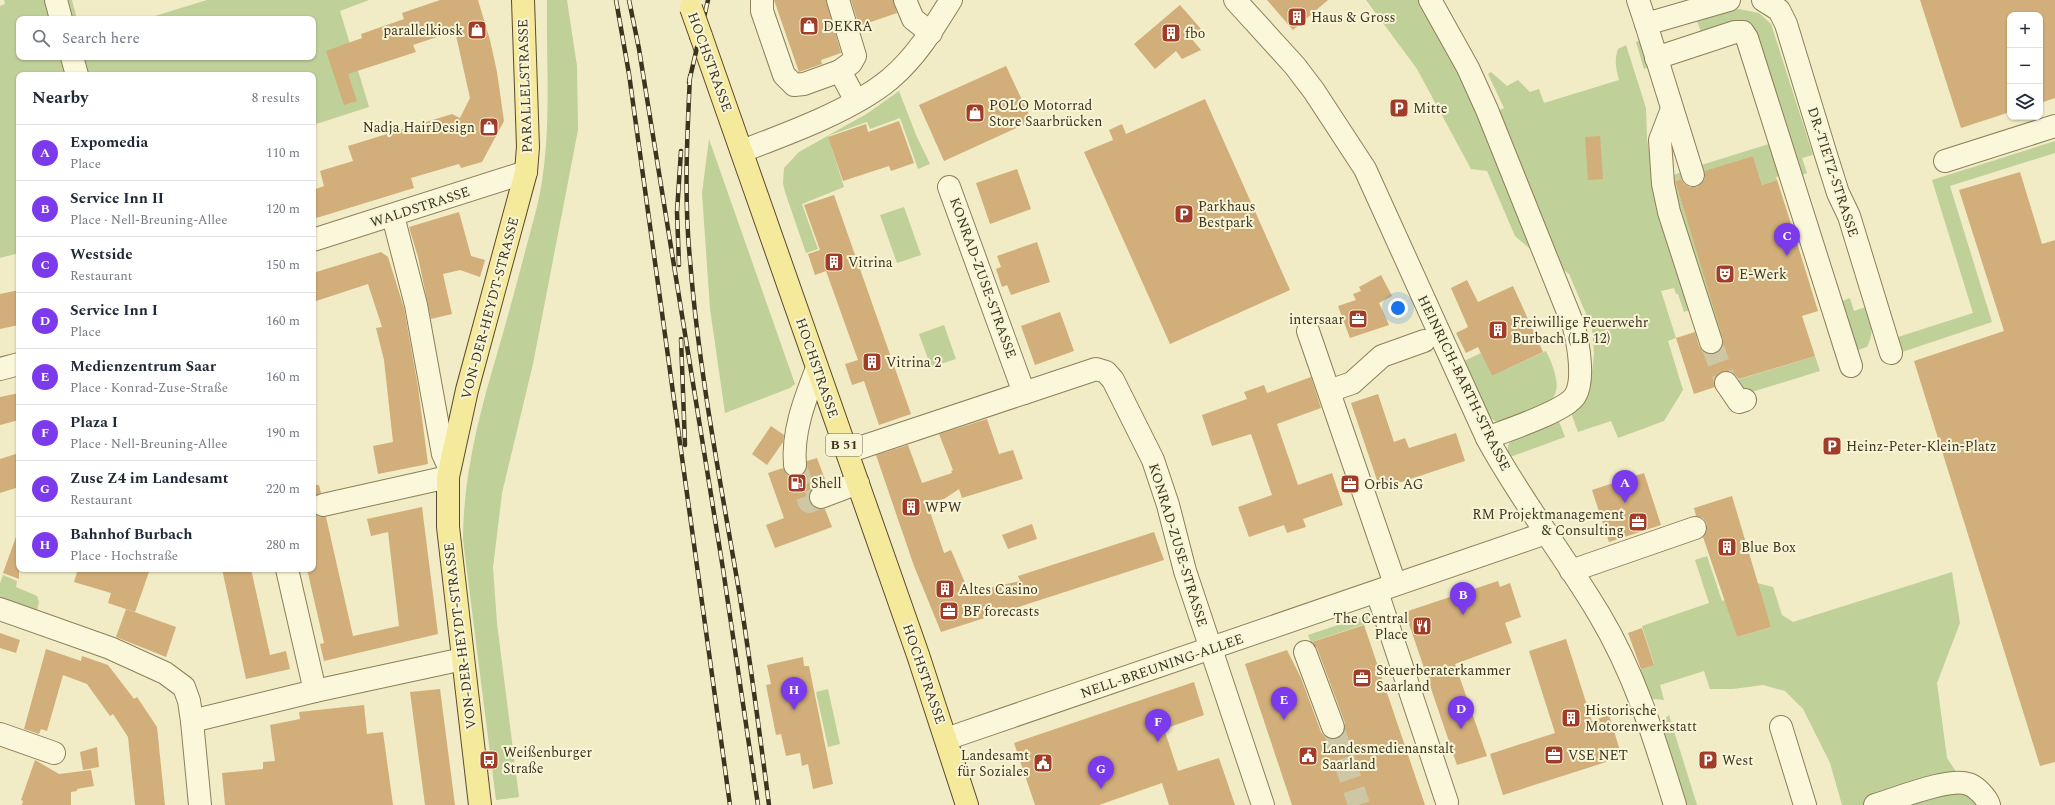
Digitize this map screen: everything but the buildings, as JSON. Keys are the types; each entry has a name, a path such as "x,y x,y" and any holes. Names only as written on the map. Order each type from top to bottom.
{"main road":[{"name":"PARALLELSTRASSE","path":"523,0 528,147 526,172"},
{"name":"HOCHSTRASSE","path":"690,4 858,483 967,805"},
{"name":"VON-DER-HEYDT-STRASSE","path":"480,805 448,527 449,472 467,390 526,172"}],"street":[{"path":"56,0 60,16"},
{"path":"762,0 762,11 784,75 794,85 804,84 840,71 852,63 855,56 838,0"},
{"path":"905,0 913,19 931,33"},
{"path":"742,151 812,123 856,101 889,80 914,54 931,33 951,0"},
{"name":"HEINRICH-BARTH-STRASSE","path":"1235,0 1295,66 1314,91 1364,169 1487,438 1502,465 1600,615 1646,712 1675,805"},
{"path":"1430,0 1468,68 1487,110 1574,326 1580,348 1579,380 1575,395 1561,408 1487,438"},
{"path":"1638,0 1693,175"},
{"path":"1646,24 1688,6 1729,0"},
{"name":"DR.-TIETZ-STRASSE","path":"1763,0 1779,10 1786,24 1838,193 1849,216 1891,353"},
{"path":"1656,58 1735,32 1743,32 1747,38 1790,169 1851,366"},
{"path":"73,60 76,72"},
{"path":"840,71 856,101"},
{"path":"1672,110 1660,140 1663,184 1669,212 1711,342"},
{"path":"1946,161 2055,126"},
{"name":"WALDSTRASSE","path":"316,239 393,216 526,172"},
{"name":"KONRAD-ZUSE-STRASSE","path":"949,187 1024,393"},
{"name":"VON-DER-HEYDT-STRASSE","path":"393,216 416,305 443,454 449,472"},
{"path":"1308,331 1329,392 1447,802"},
{"path":"1329,392 1352,383 1382,356 1424,341"},
{"path":"0,369 16,365"},
{"path":"795,465 794,452 802,405 817,368"},
{"name":"KONRAD-ZUSE-STRASSE","path":"847,452 1096,369 1106,372 1113,380 1152,460 1168,505 1186,571 1211,649 1264,805"},
{"path":"1726,383 1739,402 1745,400"},
{"path":"323,505 449,472"},
{"path":"821,497 858,483"},
{"path":"1571,571 1695,528"},
{"name":"NELL-BREUNING-ALLEE","path":"946,740 1546,533"},
{"path":"288,572 314,690"},
{"path":"0,610 110,648 165,673 184,687 189,701 192,721 200,805"},
{"path":"1305,652 1333,727"},
{"path":"192,721 314,690 463,659"},
{"path":"1781,728 1805,805"},
{"path":"0,734 54,753"},
{"path":"1875,805 1947,783 1969,784 1987,799 1989,805"}],"green space":[{"path":"4,0 72,0 76,16 16,16 16,60 316,60 316,16 155,16 207,0 369,0 340,11 369,107 316,124 316,72 16,72 16,254 0,258 0,6 5,4"},
{"path":"547,0 567,0 577,66 578,130 533,364 502,493 493,568 497,623 519,797 496,800 463,540 464,516 469,469 478,423 535,215 544,169 548,96"},
{"path":"1366,0 1421,0 1483,119 1504,108 1488,74 1491,72 1507,86 1518,80 1530,92 1539,89 1544,103 1619,80 1616,57 1618,49 1626,45 1646,108 1647,139 1654,178 1690,310 1684,312 1678,294 1676,294 1674,288 1661,291 1676,338 1668,341 1683,390 1664,421 1618,438 1611,421 1578,432 1571,413 1582,404 1590,391 1594,354 1592,328 1569,274 1551,260 1529,248 1515,236 1487,171 1471,169 1417,69"},
{"path":"1739,9 1759,13 1771,24 1813,155 1802,158 1807,173 1802,175 1752,33 1701,32 1697,21"},
{"path":"1643,39 1651,66 1644,69 1636,42"},
{"path":"899,91 916,135 930,164 918,169 900,118 870,129 867,122 828,136 844,187 802,204 818,249 806,253 785,192 783,183 784,168 799,152 868,113"},
{"path":"709,139 795,384 790,388 725,413 710,309 702,193"},
{"path":"2055,141 2055,153 1950,186 1992,322 1899,353 1891,327 1894,325 1898,337 1973,313 1932,180"},
{"path":"1772,143 1782,175 1776,177 1777,180 1762,185 1753,156 1698,174 1695,167"},
{"path":"1684,171 1687,177 1675,181 1723,338 1715,340 1668,177"},
{"path":"904,207 921,255 897,263 880,215"},
{"path":"1850,298 1854,311 1866,307 1872,332 1867,347 1855,351 1840,302"},
{"path":"944,325 956,359 931,367 919,334"},
{"path":"1546,351 1557,382 1557,389 1552,399 1537,408 1503,421 1495,421 1487,415 1462,362 1481,353 1492,376"},
{"path":"1815,356 1820,371 1742,395 1737,380"},
{"path":"1558,419 1565,437 1510,457 1508,449 1510,442 1515,436"},
{"path":"1707,556 1722,601 1725,600 1737,637 1771,627 1757,583 1773,587 1782,615 1793,622 1952,572 1960,623 1937,683 1947,758 1978,805 1842,805 1830,763 1803,709 1785,691 1763,685 1733,689 1710,689 1704,671 1660,685 1664,700 1653,699 1647,694 1638,670 1654,664 1642,626 1709,603 1695,560"},
{"path":"3,575 17,581 16,587 37,596 39,602 37,611 0,598 0,583"},
{"path":"1377,612 1377,620 1311,642 1308,635"},
{"path":"828,689 840,744 828,747 816,692"},
{"path":"1669,715 1697,805 1684,805 1660,726 1662,721"}],"tunnel":[{"path":"1711,342 1726,383"},
{"path":"795,465 809,502 821,497"},
{"path":"1333,727 1359,805"}],"railway":[{"path":"616,0 629,74 730,805"},
{"path":"629,0 639,49 723,569 758,805"},
{"path":"689,82 708,0"},
{"path":"690,76 687,145 687,214 694,302 711,429 744,623 769,805"},
{"path":"679,265 677,212 681,151"},
{"path":"681,339 685,445"}],"place":[{"name":"Haus & Gross","path":"1297,17"},
{"name":"DEKRA","path":"809,26"},
{"name":"parallelkiosk","path":"477,30"},
{"name":"fbo","path":"1171,33"},
{"name":"Mitte","path":"1399,108"},
{"name":"POLO Motorrad Store Saarbrücken","path":"975,113"},
{"name":"Nadja HairDesign","path":"489,127"},
{"name":"Parkhaus Bestpark","path":"1184,214"},
{"name":"Westside","path":"1787,256"},
{"name":"Vitrina","path":"834,262"},
{"name":"E-Werk","path":"1725,274"},
{"name":"intersaar","path":"1358,319"},
{"name":"Freiwillige Feuerwehr Burbach (LB 12)","path":"1498,330"},
{"name":"Vitrina 2","path":"872,362"},
{"name":"Heinz-Peter-Klein-Platz","path":"1832,446"},
{"name":"Shell","path":"797,483"},
{"name":"Orbis AG","path":"1350,484"},
{"name":"Expomedia","path":"1625,503"},
{"name":"WPW","path":"911,507"},
{"name":"RM Projektmanagement & Consulting","path":"1638,522"},
{"name":"Blue Box","path":"1727,547"},
{"name":"Altes Casino","path":"945,589"},
{"name":"BF forecasts","path":"949,611"},
{"name":"Service Inn II","path":"1463,615"},
{"name":"The Central Place","path":"1422,626"},
{"name":"Steuerberaterkammer Saarland","path":"1362,678"},
{"name":"Bahnhof Burbach","path":"794,710"},
{"name":"Historische Motorenwerkstatt","path":"1571,718"},
{"name":"Medienzentrum Saar","path":"1284,720"},
{"name":"Service Inn I","path":"1461,729"},
{"name":"Plaza I","path":"1158,742"},
{"name":"VSE NET","path":"1554,755"},
{"name":"Landesmedienanstalt Saarland","path":"1308,756"},
{"name":"Weißenburger Straße","path":"489,760"},
{"name":"West","path":"1708,760"},
{"name":"Landesamt für Soziales","path":"1043,763"},
{"name":"Zuse Z4 im Landesamt","path":"1101,789"}]}
